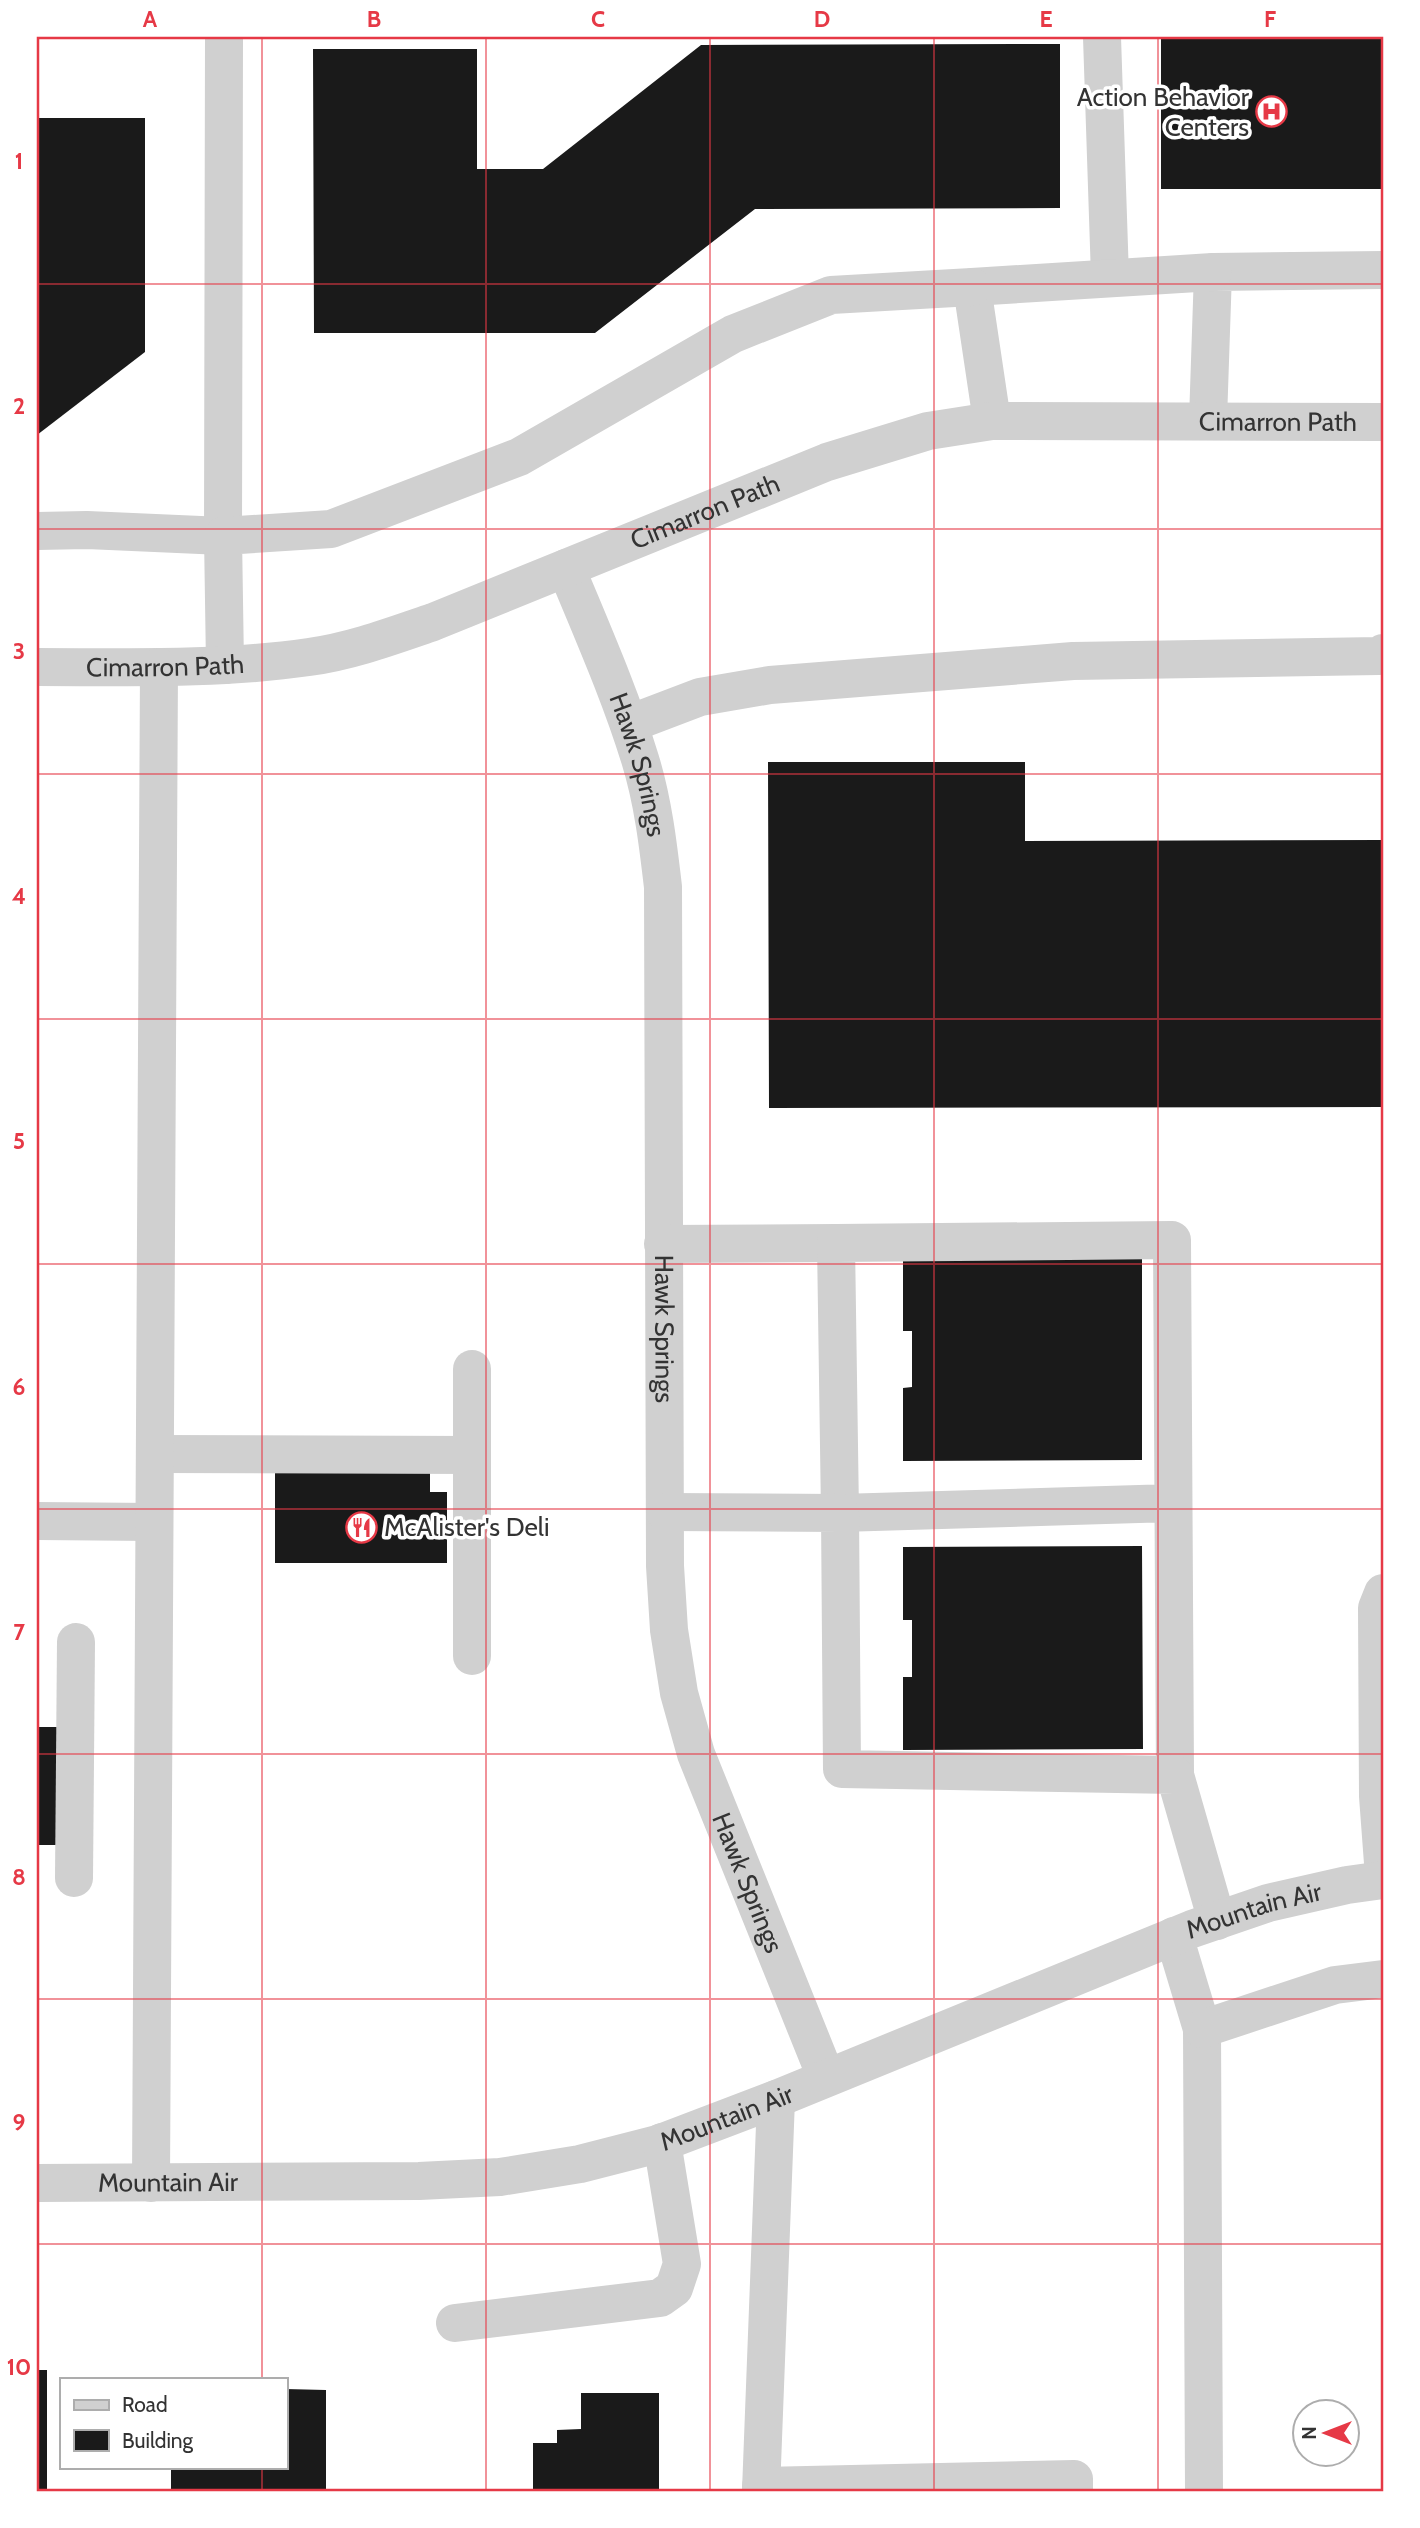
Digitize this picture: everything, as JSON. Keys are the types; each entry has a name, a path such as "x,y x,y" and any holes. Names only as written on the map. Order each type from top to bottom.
{"street":[{"path":"224,37 223,536 226,665"},
{"path":"1102,37 1110,277"},
{"path":"37,531 87,530 223,536 331,528 519,457 733,334 831,295 1213,272 1383,270"},
{"path":"1208,420 1213,272"},
{"path":"972,287 992,421"},
{"name":"Cimarron Path","path":"37,667 226,665 311,657 372,643 433,622 827,462 928,431 992,421 1383,422"},
{"name":"Hawk Springs","path":"566,568 629,724 641,762 656,824 663,887 666,1512 669,1630 679,1693 696,1754 826,2077"},
{"path":"629,724 700,697 770,685 1073,662 1379,656 1383,653"},
{"path":"150,2183 159,667"},
{"path":"663,1244 1172,1240 1175,1775 1217,1921"},
{"path":"836,1243 842,1769 1175,1775"},
{"path":"472,1369 472,1656"},
{"path":"155,1454 472,1455"},
{"path":"666,1512 839,1513 1172,1503"},
{"path":"37,1521 154,1522"},
{"path":"1383,1593 1377,1608 1378,1796 1383,1863"},
{"path":"74,1878 76,1642"},
{"name":"Mountain Air","path":"37,2183 419,2181 500,2177 580,2164 662,2142 776,2099 1174,1936 1268,1903 1347,1885 1383,1880"},
{"path":"1174,1936 1202,2029 1204,2491"},
{"path":"1202,2029 1335,1985 1383,1979"},
{"path":"776,2099 761,2489 1074,2479 1074,2491"},
{"path":"455,2323 660,2298 674,2288 682,2264 662,2142"}],"building":[{"name":"Action Behavior Centers","path":"1161,37 1383,37 1383,189 1161,189"},
{"path":"1060,44 1060,208 755,209 595,333 314,333 313,49 477,49 477,169 543,169 701,45"},
{"path":"37,118 145,118 145,352 37,435"},
{"path":"768,762 1025,762 1025,841 1383,840 1383,1107 769,1108"},
{"path":"1142,1257 1142,1460 903,1461 903,1388 912,1387 912,1331 903,1331 903,1258"},
{"name":"McAlister's Deli","path":"275,1470 430,1470 430,1492 447,1492 447,1563 275,1563"},
{"path":"1142,1546 1143,1749 903,1750 903,1677 912,1677 912,1620 903,1620 903,1547"},
{"path":"37,1727 63,1727 63,1845 37,1845"},
{"path":"37,2370 47,2370 47,2491 37,2491"},
{"path":"287,2389 326,2390 326,2491 171,2491 171,2468 287,2468"},
{"path":"581,2393 659,2393 659,2491 533,2491 533,2443 557,2443 557,2430 581,2429"}],"place":[{"name":"Action Behavior Centers","path":"1272,112"},
{"name":"McAlister's Deli","path":"361,1527"}]}
